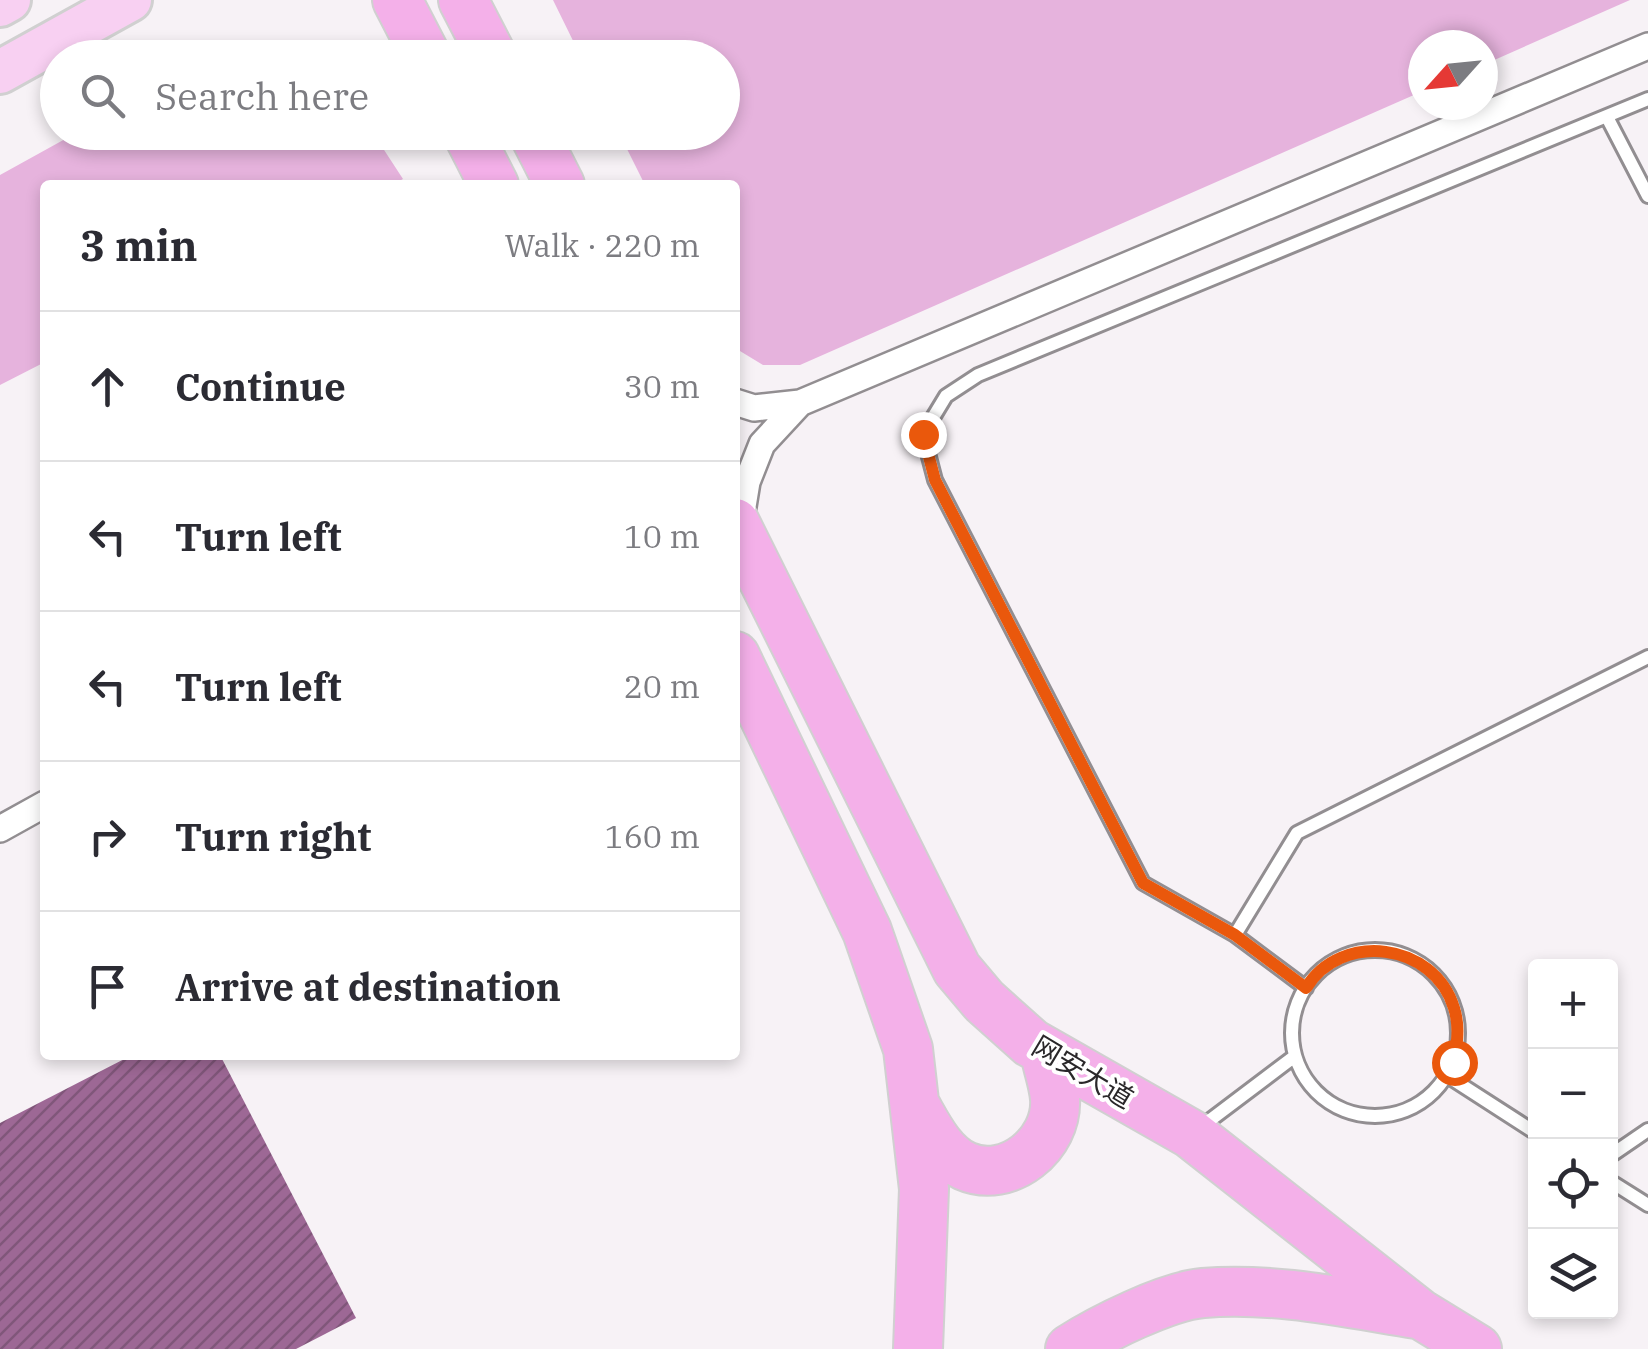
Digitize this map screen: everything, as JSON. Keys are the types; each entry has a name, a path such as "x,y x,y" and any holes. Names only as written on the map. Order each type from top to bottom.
{"highway":[{"path":"397,0 418,40"},
{"path":"463,0 484,40"},
{"path":"476,150 491,180"},
{"path":"542,150 557,180"},
{"name":"网安大道","path":"740,533 957,969 984,1001 1045,1053 1191,1134 1420,1314 1477,1349"},
{"path":"740,666 867,931 908,1049 924,1190 918,1349"},
{"path":"914,1104 937,1144 965,1166 995,1170 1028,1158 1050,1129 1056,1102 1045,1053"},
{"path":"1070,1349 1106,1326 1199,1293 1288,1295 1420,1314"}],"main road":[{"path":"0,5 9,0"},
{"path":"58,40 130,0"},
{"path":"0,72 40,50"}],"street":[{"path":"740,404 754,408 800,403 1648,46"},
{"path":"740,514 762,444 800,403"},
{"path":"0,829 40,807"}],"lane":[{"path":"1306,988 1235,935 1143,883 935,480 923,434 946,396 978,375 1648,99"},
{"path":"1607,117 1648,196"},
{"path":"1235,935 1297,833 1648,657"},
{"path":"1363,950 1392,952 1418,962 1440,980 1454,1005 1459,1034 1454,1062 1440,1086 1420,1104 1397,1114 1372,1117 1346,1112 1306,1080 1295,1056 1292,1028 1298,1000 1314,976 1336,959 1363,950"},
{"path":"1191,1134 1295,1056"},
{"path":"1446,1075 1528,1128"},
{"path":"1618,1151 1648,1130"},
{"path":"1618,1186 1648,1205"}],"shaded area":[{"path":"553,0 1630,0 1498,58 1498,30 1408,30 1408,98 800,365 763,365 740,351 740,180 642,180 628,150 740,150 740,40 573,40"},
{"path":"45,150 384,150 403,179 40,180 40,365 0,385 0,175"}],"building":[{"path":"122,1060 223,1060 356,1318 296,1349 0,1349 0,1123"}],"route":[{"path":"923,434 935,480 1143,883 1235,935 1306,988 1314,976 1336,959 1363,950 1392,952 1418,962 1440,980 1454,1005 1459,1034 1454,1062"}]}
